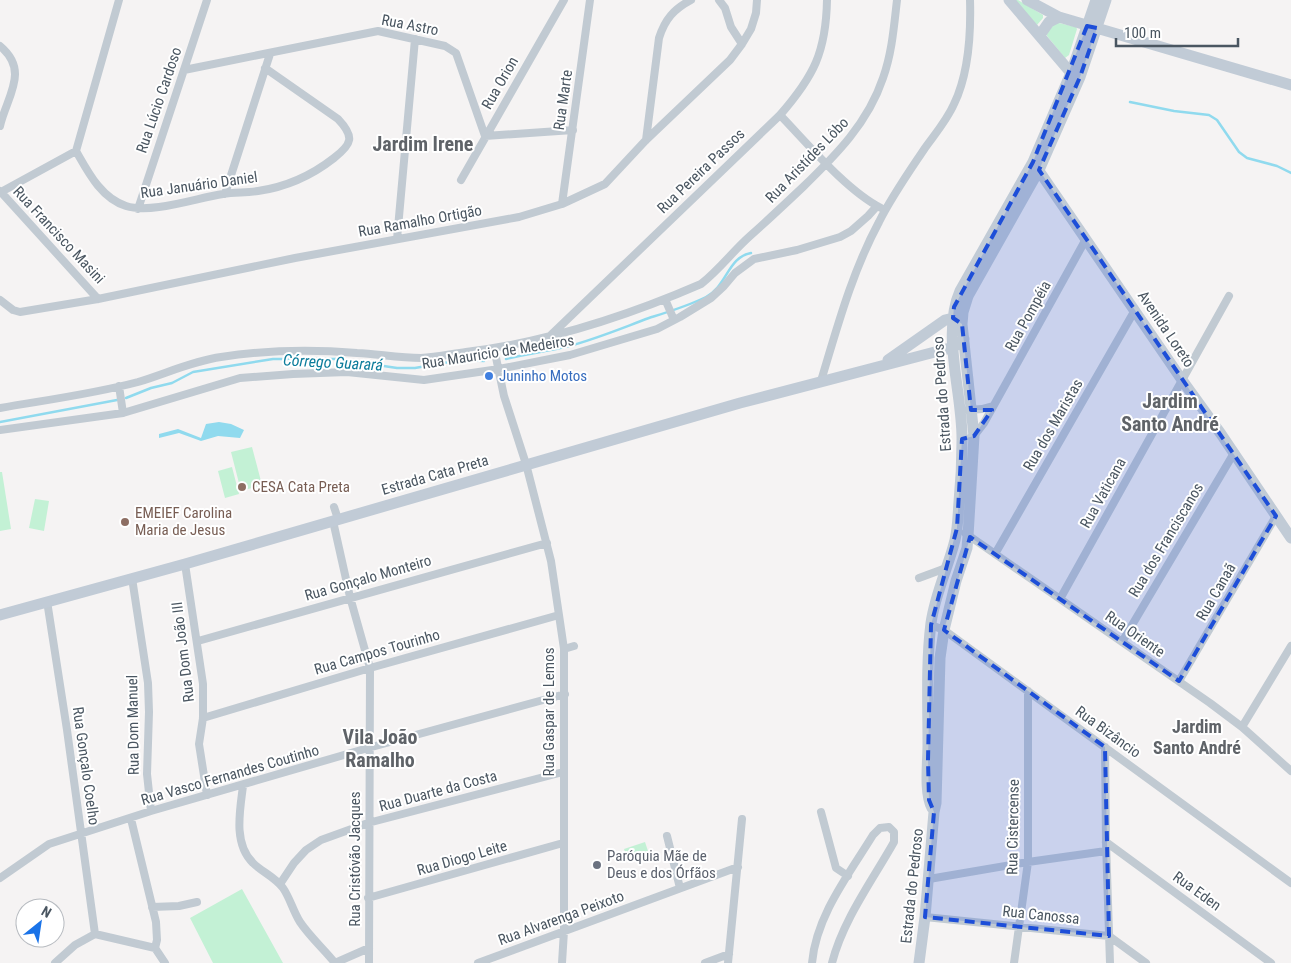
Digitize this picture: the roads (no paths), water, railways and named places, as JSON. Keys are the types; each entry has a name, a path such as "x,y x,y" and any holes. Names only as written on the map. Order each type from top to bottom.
{"street":[{"path":"0,191 76,151 119,0"},
{"name":"Rua Lúcio Cardoso","path":"138,209 207,0"},
{"name":"Rua Orion","path":"461,180 484,136 564,0"},
{"name":"Rua Marte","path":"562,204 590,0"},
{"path":"646,140 659,38 671,13 692,0"},
{"path":"719,0 725,8 731,27 742,44"},
{"name":"Rua Ramalho Ortigão","path":"0,300 13,310 20,312 98,299 295,258 519,217 562,204 605,184 646,140 730,60 742,44 754,22 757,0"},
{"name":"Rua Pereira Passos","path":"549,337 780,115 801,90 814,69 826,27 827,0"},
{"name":"Rua Aristídes Lôbo","path":"0,408 78,395 138,382 200,361 221,357 312,350 422,358 494,348 549,337 610,320 701,284 712,276 746,240 827,164 861,123 880,87 889,58 897,0"},
{"path":"821,382 846,300 868,245 886,210 955,103 963,78 969,48 970,0"},
{"path":"1009,0 1076,75"},
{"path":"1027,0 1059,17 1291,85"},
{"name":"Estrada do Pedroso","path":"1092,27 1096,0"},
{"name":"Estrada do Pedroso","path":"919,963 936,803 939,676 944,630 956,581 967,548 974,436 966,410 954,347 957,321 963,312 968,296 1036,166 1076,75 1092,27 1106,0"},
{"path":"1040,35 1049,22 1059,17"},
{"name":"Rua Astro","path":"184,70 378,31 415,39 445,46 456,53 484,136"},
{"path":"397,239 415,39"},
{"path":"0,46 14,63 16,73 13,90 1,121"},
{"path":"225,194 270,54"},
{"name":"Rua Januário Daniel","path":"76,151 90,176 105,194 113,201 138,209 225,194 258,191 290,184 317,172 346,149 350,138 347,129 338,120 265,68"},
{"path":"780,115 827,164 866,200 886,210"},
{"path":"484,136 573,130"},
{"name":"Avenida Loreto","path":"1036,166 1291,538"},
{"name":"Rua Francisco Masini","path":"0,191 98,299"},
{"name":"Rua Mauricio de Medeiros","path":"0,430 123,414 240,378 338,372 424,380 499,369 570,355 657,329 711,298 736,273 754,259 797,250 840,237 851,231 876,206"},
{"name":"Rua Pompéia","path":"974,436 993,406 1086,239"},
{"name":"Rua Vaticana","path":"1060,599 1229,296"},
{"path":"665,299 674,320"},
{"name":"Rua dos Maristas","path":"995,554 1135,310"},
{"path":"575,313 577,322 584,327"},
{"name":"Estrada Cata Preta","path":"878,366 907,348 945,320 957,321"},
{"name":"Estrada do Pedroso","path":"934,812 929,800 928,760 928,692 931,625 934,607 957,528 962,439 966,410 964,339 957,321"},
{"path":"923,336 918,347 923,354"},
{"name":"Estrada Cata Preta","path":"0,615 185,564 526,464 878,366 954,347 964,339"},
{"name":"Rua Gaspar de Lemos","path":"494,348 504,396 526,464 546,542 564,648 564,931 562,963"},
{"path":"119,386 123,414"},
{"path":"966,410 993,406"},
{"path":"962,439 974,436"},
{"name":"Rua dos Franciscanos","path":"1122,642 1234,453"},
{"name":"Rua Cristóvão Jacques","path":"334,507 350,596 370,668 368,748 369,963"},
{"name":"Rua Canaã","path":"1179,681 1276,516"},
{"name":"Rua Oriente","path":"957,528 1179,681 1242,727 1291,772"},
{"name":"Rua Gonçalo Monteiro","path":"198,641 350,596 546,542"},
{"name":"Rua Dom João III","path":"185,564 203,684 203,718 199,744 207,795"},
{"path":"919,578 946,568"},
{"name":"Rua Dom Manuel","path":"132,578 148,683 147,774 151,812"},
{"name":"Rua Gonçalo Coelho","path":"46,602 68,730 95,934"},
{"name":"Rua Campos Tourinho","path":"203,718 370,668 559,615"},
{"name":"Rua Bizâncio","path":"931,625 944,630 1291,883"},
{"path":"564,648 574,646"},
{"path":"1242,727 1291,646"},
{"name":"Rua Cistercense","path":"1015,962 1028,862 1028,691"},
{"name":"Rua Vasco Fernandes Coutinho","path":"0,878 49,844 81,833 368,748 565,694"},
{"path":"1105,747 1110,963"},
{"name":"Rua Duarte da Costa","path":"280,884 294,863 321,840 368,823 564,772"},
{"path":"242,786 240,841 252,863 280,884 300,921 315,942 335,963 368,948"},
{"path":"822,812 836,868 848,876"},
{"path":"130,819 158,935 155,948"},
{"path":"728,963 742,819"},
{"path":"812,963 822,924 848,876 873,836 880,828 889,827 894,832 894,842 840,936 832,963"},
{"path":"667,836 680,888"},
{"name":"Rua Eden","path":"1106,842 1271,963"},
{"name":"Rua Diogo Leite","path":"368,898 563,843"},
{"path":"929,879 1106,851"},
{"name":"Rua Alvarenga Peixoto","path":"478,963 738,867"},
{"path":"152,907 179,906 197,902"},
{"name":"Rua Canossa","path":"925,917 1109,936"},
{"path":"55,963 75,945 95,934 155,948 165,963"},
{"path":"1109,936 1146,963"},
{"path":"705,963 729,954"}],"water":[{"path":"219,422 231,424 244,430 240,438 218,436 201,441 179,433 159,438 159,434 178,429 201,438 206,424"}],"waterway":[{"path":"1130,102 1174,111 1209,115 1217,120 1239,152 1247,158 1277,166 1291,173"},
{"name":"Córrego Guarará","path":"506,359 579,343 678,309 706,297 719,286 737,260 751,253"},
{"name":"Córrego Guarará","path":"126,398 151,388 172,383 193,372 273,359 337,359 397,368 415,368 461,360 484,361"},
{"name":"Córrego Guarará","path":"0,422 117,400"}],"place":[{"name":"Juninho Motos","path":"489,376"},
{"name":"CESA Cata Preta","path":"242,487"},
{"name":"EMEIEF Carolina Maria de Jesus","path":"125,522"},
{"name":"Paróquia Mãe de Deus e dos Órfãos","path":"597,865"}],"district":[{"name":"Jardim Irene","path":"423,144"},
{"name":"Jardim Santo André","path":"1170,412"},
{"name":"Jardim Santo André","path":"1197,738"},
{"name":"Vila João Ramalho","path":"380,748"}]}
